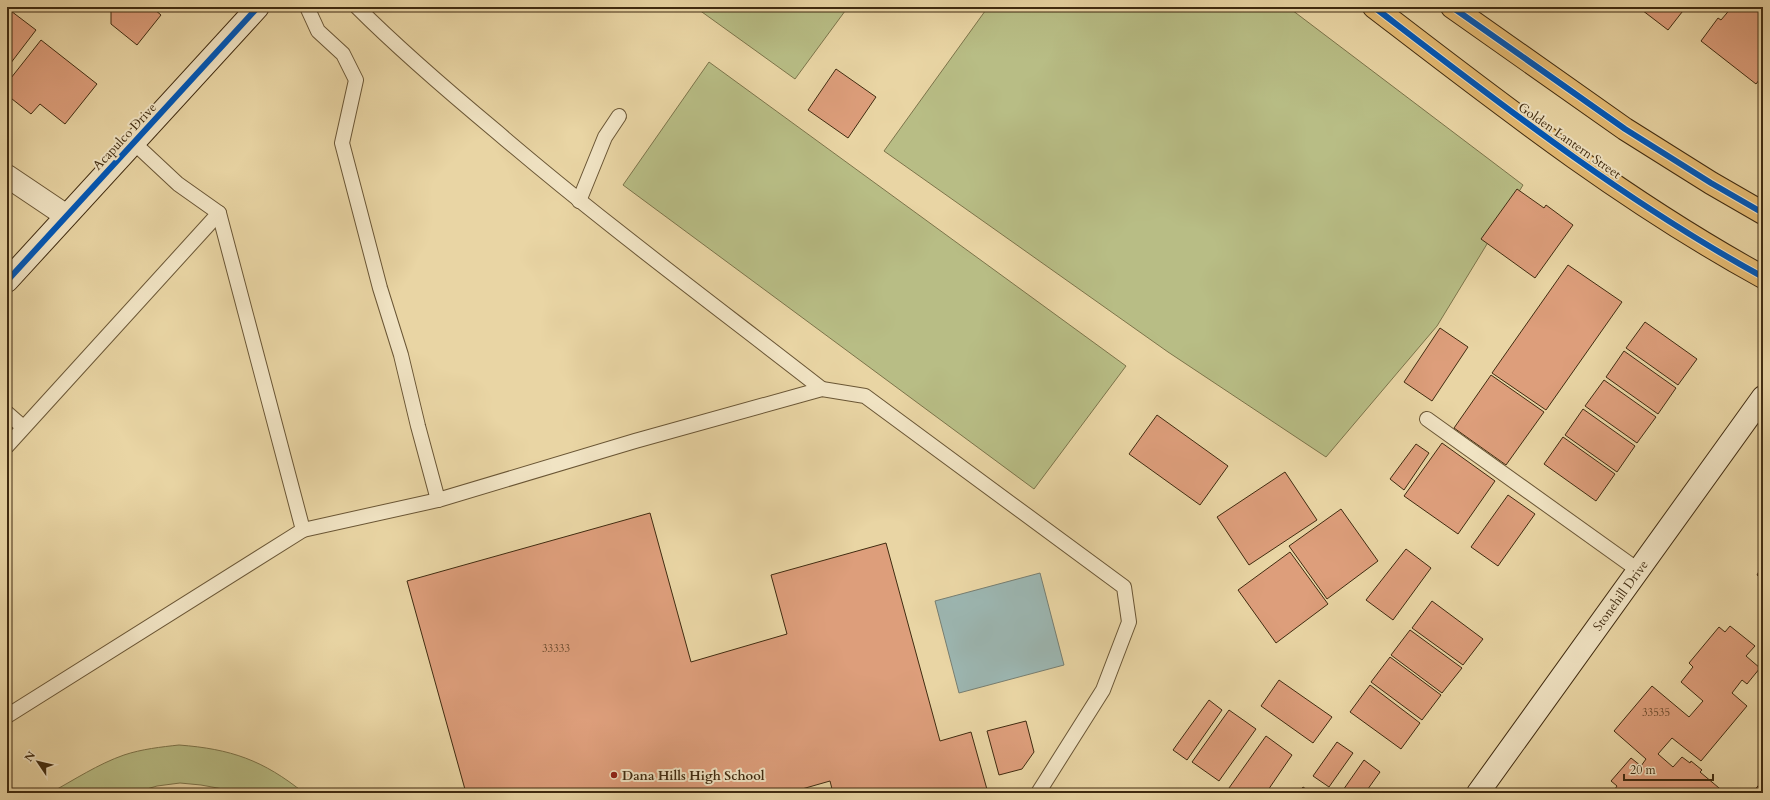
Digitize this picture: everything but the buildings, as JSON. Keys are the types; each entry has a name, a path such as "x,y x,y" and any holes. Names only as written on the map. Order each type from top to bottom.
{"main road":[{"name":"Acapulco Drive","path":"7,281 65,215 258,7"},
{"name":"Golden Lantern Street","path":"1374,7 1566,152 1715,249 1763,277"},
{"path":"1452,7 1625,129 1711,183 1763,213"},
{"path":"7,176 65,215"},
{"name":"Stonehill Drive","path":"1478,793 1763,397"}],"lane":[{"path":"308,7 318,31 343,54 356,80 342,143 380,288 401,354 418,426 438,500"},
{"path":"357,7 402,51 579,201 822,389"},
{"path":"579,201 605,137 619,116"},
{"path":"133,142 178,184 219,213 303,530"},
{"path":"7,446 219,213"},
{"path":"7,716 303,530 438,500 635,441 822,389 865,396 1124,587 1129,622 1103,690 1038,793"},
{"path":"7,413 23,427"},
{"path":"1427,419 1638,570"}],"green space":[{"path":"695,7 848,7 795,79"},
{"path":"988,7 1288,7 1523,185 1437,326 1326,457 1168,352 884,151"},
{"path":"709,62 1126,366 1034,489 623,185"},
{"path":"179,745 231,753 246,758 274,772 304,793 233,793 223,789 180,783 157,786 133,793 50,793 95,768 124,755 158,747"}],"water":[{"path":"1040,573 1064,665 959,693 935,601"}],"cycle path":[{"path":"7,281 258,7"},
{"path":"1374,7 1563,150 1661,216 1712,248 1763,277"},
{"path":"1452,7 1625,129 1711,183 1763,213"}],"place":[{"name":"Dana Hills High School","path":"614,775"}]}
